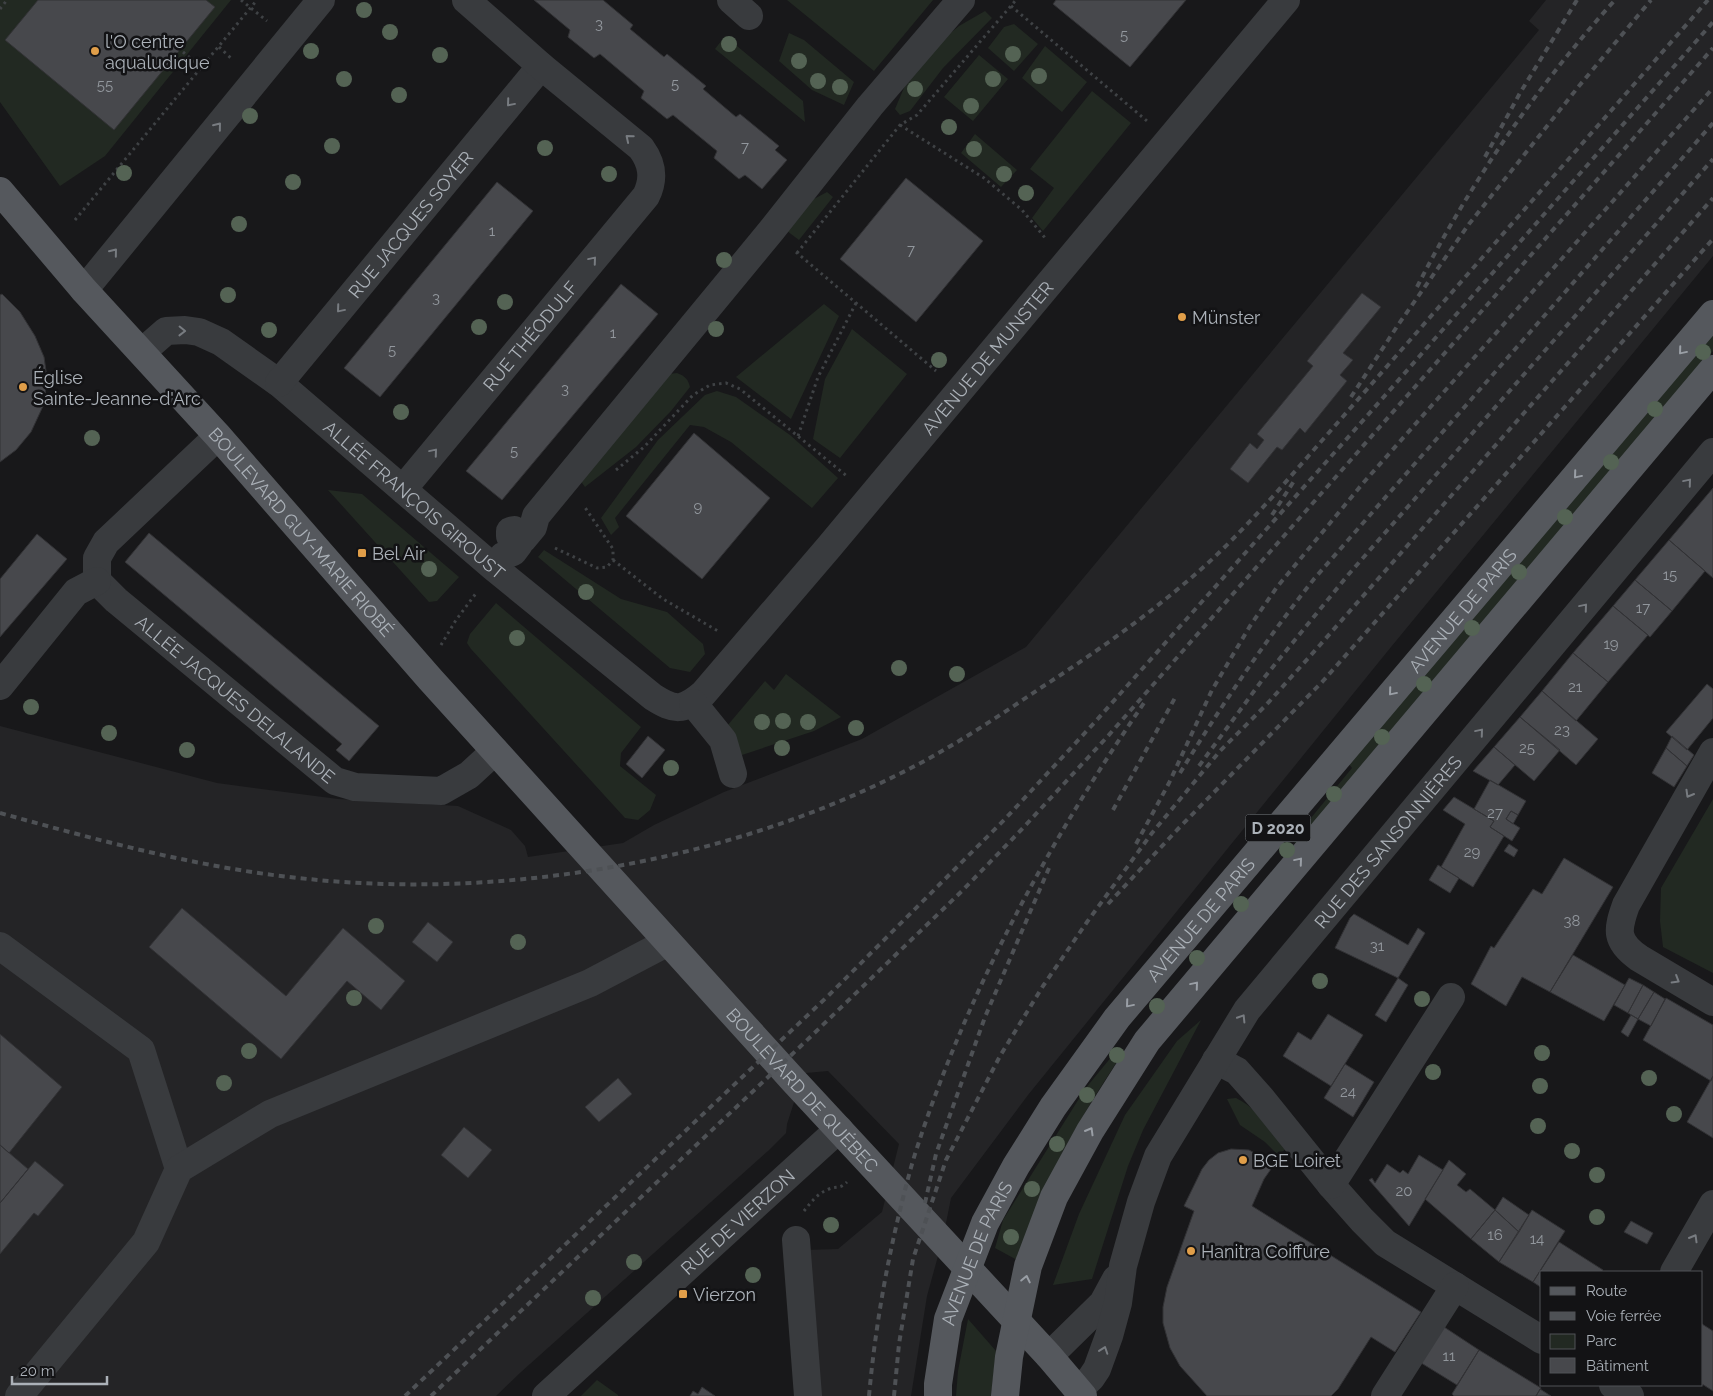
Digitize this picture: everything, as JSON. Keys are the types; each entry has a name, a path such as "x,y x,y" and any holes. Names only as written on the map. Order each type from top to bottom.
{"main road":[{"name":"BOULEVARD GUY-MARIE RIOBÉ","path":"1,194 84,290 218,436 412,659 524,782"},
{"name":"AVENUE DE PARIS","path":"938,1396 938,1384 948,1319 984,1223 1016,1166 1053,1107 1117,1018 1713,314"},
{"name":"AVENUE DE PARIS","path":"1005,1396 1009,1357 1028,1266 1054,1197 1090,1131 1147,1041 1713,368"},
{"name":"BOULEVARD DE QUÉBEC","path":"524,782 707,986 1081,1393"}],"street":[{"path":"84,290 321,0"},
{"path":"466,0 541,66"},
{"path":"503,556 513,552 519,544 510,536 510,531 514,530 524,539 533,527 536,516 559,486 771,231 870,106 961,0"},
{"name":"AVENUE DE MUNSTER","path":"686,706 703,694 836,540 1286,0"},
{"name":"RUE THÉODULF","path":"402,489 646,196 650,187 652,167 641,148 541,66"},
{"name":"RUE JACQUES SOYER","path":"279,383 541,66"},
{"name":"ALLÉE FRANÇOIS GIROUST","path":"142,352 166,331 185,330 198,332 221,342 279,383 493,567 653,697 667,706 686,706"},
{"path":"0,686 76,592 98,581 97,558 106,542 218,436"},
{"name":"RUE DES SANSONNIÈRES","path":"1081,1393 1097,1369 1102,1357 1118,1303 1123,1266 1158,1156 1247,1010 1713,452"},
{"name":"ALLÉE JACQUES DELALANDE","path":"98,581 116,600 335,781 355,787 441,791 469,776 495,751"},
{"path":"686,706 723,740 733,774"},
{"path":"1713,752 1626,904 1620,920 1619,936 1628,950 1639,958 1713,1002"},
{"path":"19,1396 146,1242 179,1168 270,1114 590,983 668,942"},
{"path":"0,946 141,1050 179,1168"},
{"path":"1331,1185 1451,998"},
{"path":"1216,1060 1237,1071 1262,1098 1331,1185 1385,1243 1540,1339"},
{"name":"RUE DE VIERZON","path":"546,1396 816,1152 839,1129"},
{"path":"1675,1271 1713,1204"},
{"path":"796,1240 808,1396"},
{"name":"RUE DES SANSONNIÈRES","path":"1044,1351 1103,1303 1123,1266"},
{"path":"1385,1396 1455,1286"},
{"path":"1614,1386 1630,1396"}],"path":[{"path":"0,9 7,0"},
{"path":"75,220 257,0"},
{"path":"797,253 900,126 917,115 1016,0"},
{"path":"1010,6 1152,125"},
{"path":"183,52 202,68"},
{"path":"870,106 984,178 1022,210 1050,244"},
{"path":"771,231 942,376"},
{"path":"798,436 818,377 856,303"},
{"path":"615,471 644,447 693,395 710,385 726,382 740,389 854,482"},
{"path":"533,527 555,548 597,568 607,567 613,560 613,549 583,506 559,486"},
{"path":"583,506 588,499"},
{"path":"613,560 663,598 725,636"},
{"path":"436,652 456,620 480,589"},
{"path":"796,1240 797,1229 803,1213 811,1202 830,1188 842,1187 850,1180"}],"shaded area":[{"path":"1546,0 1713,0 1713,256 1391,647 1028,1095 951,1198 943,1238 927,1296 911,1396 814,1396 805,1250 838,1249 882,1212 899,1144 828,1071 795,1074 798,1090 786,1133 496,1396 0,1396 0,726 217,783 338,799 458,806 511,830 525,846 528,857 623,843 654,825 724,792 862,739 1026,647 1539,30 1529,21"}],"green space":[{"name":"l'O centre aqualudique","path":"0,0 231,0 105,156 60,186 0,102"},
{"path":"787,0 933,0 874,71"},
{"path":"985,11 992,18 943,68 910,111 900,115 895,109 909,76 936,45 959,26"},
{"path":"1014,24 1038,44 1014,71 988,48 1004,27"},
{"path":"789,33 804,40 854,82 844,105 812,90 779,61"},
{"path":"725,36 803,101 805,122 715,49"},
{"path":"1045,46 1087,82 1062,112 1022,78"},
{"path":"979,55 1008,79 973,121 944,97"},
{"path":"1092,91 1131,123 1043,231 1032,218 1054,188 1030,169"},
{"path":"975,134 1017,170 1001,187 961,153"},
{"path":"827,192 833,197 799,240 783,228 814,199"},
{"path":"824,304 839,316 791,419 736,377"},
{"path":"852,329 907,374 840,458 813,439 825,379"},
{"path":"1713,332 1713,351 1297,844 1292,841 1352,768 1349,764"},
{"path":"677,373 686,378 690,387 671,411 636,447 585,487 580,480 661,375"},
{"path":"717,391 736,397 790,435 838,478 812,508 731,442 704,427 690,425 615,518 619,527 611,535 601,518 658,440 705,395"},
{"path":"328,490 362,494 459,577 437,601 429,602"},
{"path":"544,550 621,599 667,612 703,644 705,654 690,672 670,668 538,557"},
{"path":"496,603 641,727 621,753 620,766 656,795 650,810 638,820 625,818 467,643 470,634"},
{"path":"786,674 841,717 814,731 742,755 727,726 765,681 774,690"},
{"path":"1713,799 1713,973 1663,947 1660,921 1661,888"},
{"path":"1201,1020 1143,1130 1128,1166 1092,1279 1053,1285 1079,1214 1125,1115 1177,1041"},
{"path":"1117,1050 1122,1054 1062,1153 1037,1205 1017,1260 995,1248 1003,1220 1085,1089"},
{"path":"1236,1098 1258,1114 1287,1148 1278,1155 1265,1142 1240,1125 1227,1099"},
{"path":"968,1319 996,1351 991,1396 956,1396 958,1371"},
{"path":"597,1380 618,1395 618,1396 581,1396"}],"building":[{"path":"38,0 206,0 215,7 114,130 5,40"},
{"path":"534,0 603,0 633,25 630,29 664,57 667,54 706,86 703,89 736,117 740,114 779,146 775,150 787,160 762,189 745,175 739,179 714,158 717,151 673,115 667,119 641,98 644,91 600,54 594,58 568,37 570,30"},
{"path":"1056,0 1186,0 1130,67 1053,4"},
{"path":"906,178 983,241 916,322 840,259"},
{"path":"497,182 533,211 380,397 344,368"},
{"path":"621,284 658,314 502,500 466,471"},
{"path":"1362,293 1381,307 1343,353 1353,360 1340,375 1347,381 1305,433 1300,428 1282,450 1277,447 1248,483 1230,469 1250,443 1257,449 1264,440 1257,434 1313,366 1307,361"},
{"name":"Église Sainte-Jeanne-d'Arc","path":"2,294 20,312 35,336 44,357 47,378 44,404 31,432 16,450 0,462 0,295"},
{"path":"694,433 770,498 702,579 626,516"},
{"path":"1713,488 1713,578 1669,540"},
{"path":"149,533 379,726 349,761 336,750 342,744 125,562"},
{"path":"37,534 67,559 0,637 0,579"},
{"path":"1669,540 1705,571 1672,611 1635,580"},
{"path":"1635,580 1672,611 1650,637 1613,606"},
{"path":"1613,606 1648,635 1608,682 1573,653"},
{"path":"1573,653 1608,682 1576,721 1542,691"},
{"path":"1707,684 1713,689 1713,718 1687,750 1666,732"},
{"path":"1542,691 1598,739 1576,765 1520,717"},
{"path":"1520,717 1560,750 1534,781 1494,747"},
{"path":"648,736 665,750 642,778 626,764"},
{"path":"1672,736 1694,755 1687,766 1666,748"},
{"path":"1494,747 1515,765 1498,785 1473,771"},
{"path":"1666,748 1687,766 1674,787 1652,773"},
{"path":"1490,780 1526,801 1518,815 1511,811 1506,819 1520,828 1512,841 1490,827 1494,821 1474,809"},
{"path":"1454,797 1494,821 1490,827 1504,836 1473,887 1441,867 1465,824 1443,810"},
{"path":"1511,811 1518,815 1513,824 1506,819"},
{"path":"1509,844 1518,850 1514,857 1504,851"},
{"path":"1564,858 1613,887 1550,992 1522,977 1506,1006 1471,984 1491,946 1494,948 1533,889 1542,894"},
{"path":"1438,865 1459,878 1450,893 1429,880"},
{"path":"182,908 286,996 343,928 405,981 381,1010 347,981 281,1059 149,947"},
{"path":"1354,914 1408,945 1418,928 1425,933 1398,978 1335,948 1350,918"},
{"path":"428,922 453,942 437,962 412,942"},
{"path":"1573,955 1625,985 1604,1021 1550,992"},
{"path":"1398,978 1408,985 1386,1022 1375,1015"},
{"path":"1629,978 1643,985 1628,1013 1614,1005"},
{"path":"1643,985 1654,992 1638,1019 1628,1013"},
{"path":"1654,992 1665,999 1651,1026 1638,1019"},
{"path":"1666,998 1713,1025 1713,1076 1711,1081 1643,1040"},
{"path":"1328,1014 1363,1035 1331,1086 1283,1056 1298,1032 1311,1040"},
{"path":"1631,1015 1638,1019 1628,1037 1621,1032"},
{"path":"0,1034 62,1087 9,1153 0,1145"},
{"path":"1345,1064 1374,1082 1353,1117 1324,1098"},
{"path":"1713,1076 1713,1138 1687,1122"},
{"path":"618,1078 632,1094 599,1122 585,1107"},
{"path":"464,1127 492,1150 468,1178 441,1155"},
{"path":"0,1145 28,1169 0,1203"},
{"path":"1231,1149 1249,1150 1260,1156 1271,1169 1264,1179 1252,1206 1421,1312 1395,1352 1371,1337 1338,1389 1331,1396 1207,1396 1180,1366 1170,1348 1163,1323 1163,1307 1167,1287 1194,1211 1184,1206 1202,1169 1209,1160 1218,1153"},
{"path":"1419,1155 1443,1170 1409,1226 1369,1180 1372,1178 1375,1183 1387,1164 1400,1173 1403,1170 1408,1174"},
{"path":"1449,1160 1466,1174 1457,1185 1466,1192 1470,1189 1495,1210 1471,1239 1425,1199"},
{"path":"35,1161 64,1185 38,1216 34,1213 0,1254 0,1203"},
{"path":"1503,1197 1529,1215 1519,1232 1495,1210"},
{"path":"1495,1210 1519,1232 1499,1262 1471,1239"},
{"path":"1532,1210 1565,1231 1533,1282 1499,1262"},
{"path":"1631,1221 1653,1233 1647,1244 1624,1232"},
{"path":"1559,1242 1603,1270 1602,1271 1540,1271"},
{"path":"1540,1271 1540,1287 1533,1282"},
{"path":"1441,1325 1479,1350 1457,1385 1418,1361"},
{"path":"1703,1325 1713,1331 1713,1391 1703,1385"},
{"path":"1479,1350 1541,1388 1536,1396 1454,1396 1452,1394"},
{"path":"702,1387 715,1396 690,1396 693,1391 698,1394"},
{"path":"1540,1389 1551,1396 1536,1396"}],"railway":[{"path":"1485,157 1520,93 1577,0"},
{"path":"1417,287 1459,210 1482,173 1532,101 1615,0"},
{"path":"1351,397 1398,325 1469,224 1579,86 1651,0"},
{"path":"0,813 152,853 230,868 308,879 382,884 457,884 533,878 609,868 684,852 757,832 827,806 895,776 932,757 968,735 1083,660 1147,614 1217,555 1276,493 1708,0"},
{"path":"405,1396 829,995 1006,818 1095,722 1367,416 1713,22"},
{"path":"431,1396 804,1043 962,891 1022,829 1108,736 1713,48"},
{"path":"1136,844 1169,783 1212,690 1250,626 1277,587 1364,482 1713,88"},
{"path":"1180,773 1244,674 1314,579 1713,123"},
{"path":"1199,766 1263,679 1348,575 1713,159"},
{"path":"894,1396 899,1344 913,1259 946,1160 1000,1056 1043,986 1152,833 1220,751 1267,704 1320,645 1713,198"},
{"path":"1108,904 1177,830 1323,681 1713,239"},
{"path":"1272,515 1294,481"},
{"path":"1113,810 1176,696"},
{"path":"869,1396 882,1298 902,1202 915,1154 959,1035 985,977 1043,864 1075,809 1144,703"},
{"path":"925,1203 936,1154 985,1017 1049,868"}],"place":[{"name":"l'O centre aqualudique","path":"95,51"},
{"name":"Münster","path":"1182,317"},
{"name":"Église Sainte-Jeanne-d'Arc","path":"23,387"},
{"name":"Bel Air","path":"362,553"},
{"name":"BGE Loiret","path":"1243,1160"},
{"name":"Hanitra Coiffure","path":"1191,1251"},
{"name":"Vierzon","path":"683,1294"}]}
